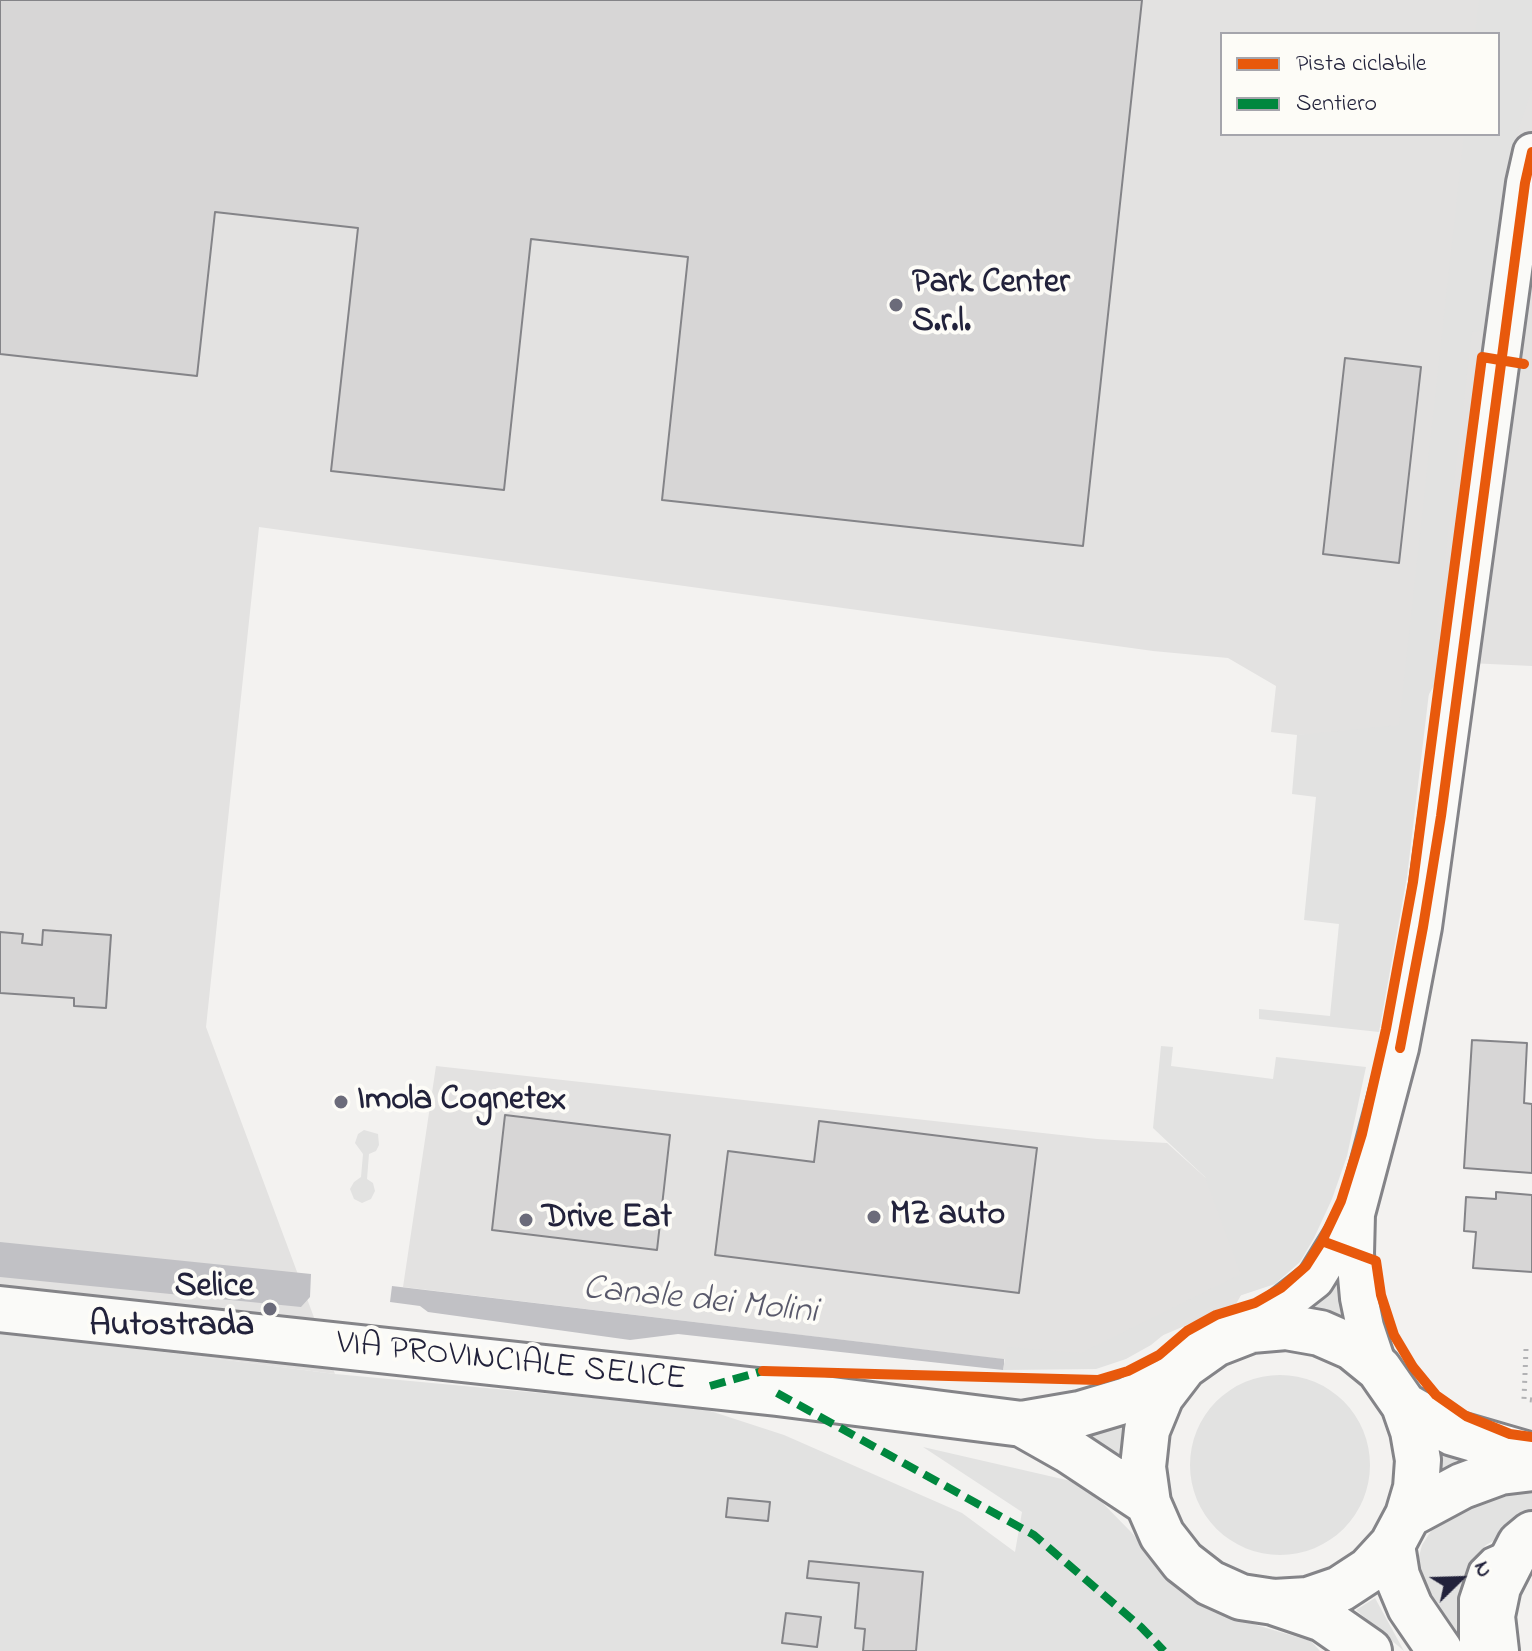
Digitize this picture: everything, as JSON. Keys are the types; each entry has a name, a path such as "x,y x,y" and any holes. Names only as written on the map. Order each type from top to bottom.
{"main road":[{"name":"VIA PROVINCIALE SELICE","path":"0,1309 777,1393 1022,1424 1080,1414 1127,1400 1171,1379 1215,1344 1251,1330 1286,1327 1320,1333 1352,1347 1379,1369 1404,1405 1418,1460 1416,1488 1400,1530"},
{"name":"VIA PROVINCIALE SELICE","path":"1184,1366 1161,1396 1147,1430 1143,1467 1148,1503 1162,1535 1183,1562 1210,1583 1241,1597 1274,1602 1308,1600 1340,1589 1369,1570 1400,1530 1462,1486 1500,1472 1532,1468"},
{"name":"VIA PROVINCIALE SELICE","path":"1404,1405 1453,1433 1532,1456"},
{"name":"VIA PROVINCIALE SELICE","path":"1022,1424 1068,1450 1148,1503"},
{"path":"1400,1530 1397,1576 1410,1607 1440,1651"},
{"path":"1496,1651 1492,1616 1498,1587 1526,1539"},
{"path":"1274,1602 1323,1619 1369,1651"}],"street":[{"path":"1379,1369 1359,1298 1355,1254 1356,1214 1400,1048 1423,927 1525,183 1532,152"},
{"path":"1251,1330 1315,1280 1356,1214"}],"lane":[{"path":"1469,1651 1469,1599 1479,1569 1490,1558 1526,1539"}],"path":[{"path":"1526,1349 1524,1399 1532,1400"}],"shaded area":[{"path":"0,0 1532,0 1532,666 1448,662 1406,733 1297,735 1271,732 1276,686 1228,658 1153,651 259,527 206,1027 335,1374 0,1331"},
{"path":"1479,0 1532,0 1532,88 1514,142 1488,331 1472,332 1407,877 1379,1032 1259,1019 1259,1009 1330,1016 1339,924 1304,920 1316,797 1292,794 1297,735 1399,725 1464,136 1500,136 1500,32 1475,32"},
{"path":"1161,1046 1173,1047 1171,1066 1273,1079 1276,1057 1366,1067 1347,1156 1314,1238 1300,1262 1275,1284 1215,1304 1179,1322 1151,1345 1126,1359 1096,1369 1003,1370 1007,1347 1081,1353 1241,1274 1205,1177 1153,1128"},
{"path":"436,1066 1097,1139 1167,1143 1207,1179 1249,1281 1236,1304 1084,1369 403,1287"},
{"path":"364,1130 378,1134 379,1145 376,1151 369,1154 367,1179 373,1183 375,1191 371,1199 362,1203 354,1199 350,1189 361,1177 363,1154 355,1143 358,1134"},
{"path":"0,1242 311,1274 310,1297 301,1307 0,1277"},
{"path":"1343,1268 1348,1326 1301,1312"},
{"path":"392,1286 1004,1359 1004,1364 1003,1370 678,1334 630,1340 428,1312 420,1306 390,1302"},
{"path":"0,1331 335,1374 701,1408 784,1435 962,1513 1015,1552 1022,1512 923,1447 1084,1484 1132,1533 1174,1585 1232,1618 1311,1641 1320,1651 0,1651"},
{"path":"1280,1375 1315,1382 1344,1401 1363,1430 1370,1465 1363,1500 1344,1529 1315,1548 1280,1555 1245,1548 1216,1529 1197,1500 1190,1465 1197,1430 1216,1401 1245,1382"},
{"path":"1127,1420 1119,1461 1060,1432"},
{"path":"1435,1441 1477,1464 1439,1477"},
{"path":"1532,1486 1532,1519 1486,1545 1473,1559 1460,1597 1461,1651 1419,1591 1416,1568 1422,1545 1437,1522 1458,1505"},
{"path":"1375,1598 1404,1651 1356,1610"}],"building":[{"name":"Park Center S.r.l.","path":"0,0 1142,0 1083,546 662,500 688,257 531,239 504,490 331,471 358,228 215,212 197,376 0,354"},
{"path":"1345,358 1421,367 1399,563 1323,554"},
{"path":"43,930 111,935 106,1008 74,1006 74,998 0,993 0,932 23,934 22,943 42,945"},
{"path":"1472,1040 1527,1043 1524,1103 1532,1104 1532,1173 1464,1168"},
{"path":"505,1115 670,1135 657,1250 492,1230"},
{"name":"MZ auto","path":"819,1121 1037,1148 1019,1293 715,1255 728,1151 814,1162"},
{"path":"1496,1192 1532,1195 1532,1272 1473,1268 1476,1232 1464,1231 1466,1197 1496,1199"},
{"path":"728,1498 770,1502 768,1521 726,1517"},
{"path":"809,1561 923,1572 916,1651 863,1651 865,1629 855,1628 859,1583 807,1578"},
{"path":"786,1613 821,1617 817,1647 782,1643"}],"marked path":[{"path":"710,1386 763,1371"},
{"path":"777,1393 1034,1535 1141,1627 1164,1651"}],"cycle path":[{"path":"1400,1048 1441,816 1525,183 1532,152"},
{"path":"763,1371 1098,1380 1128,1371 1159,1355 1187,1331 1216,1315 1255,1303 1281,1288 1306,1266 1341,1201 1362,1134 1386,1029 1413,882 1482,357 1524,364"},
{"path":"1322,1241 1376,1261 1381,1295 1394,1335 1413,1367 1436,1395 1466,1416 1510,1434 1532,1437"}],"place":[{"name":"Park Center S.r.l.","path":"896,305"},
{"name":"Imola Cognetex","path":"341,1102"},
{"name":"MZ auto","path":"874,1217"},
{"name":"Drive Eat","path":"526,1220"},
{"name":"Selice Autostrada","path":"270,1309"}],"water label":[{"name":"Canale dei Molini","path":"700,1303"}]}
